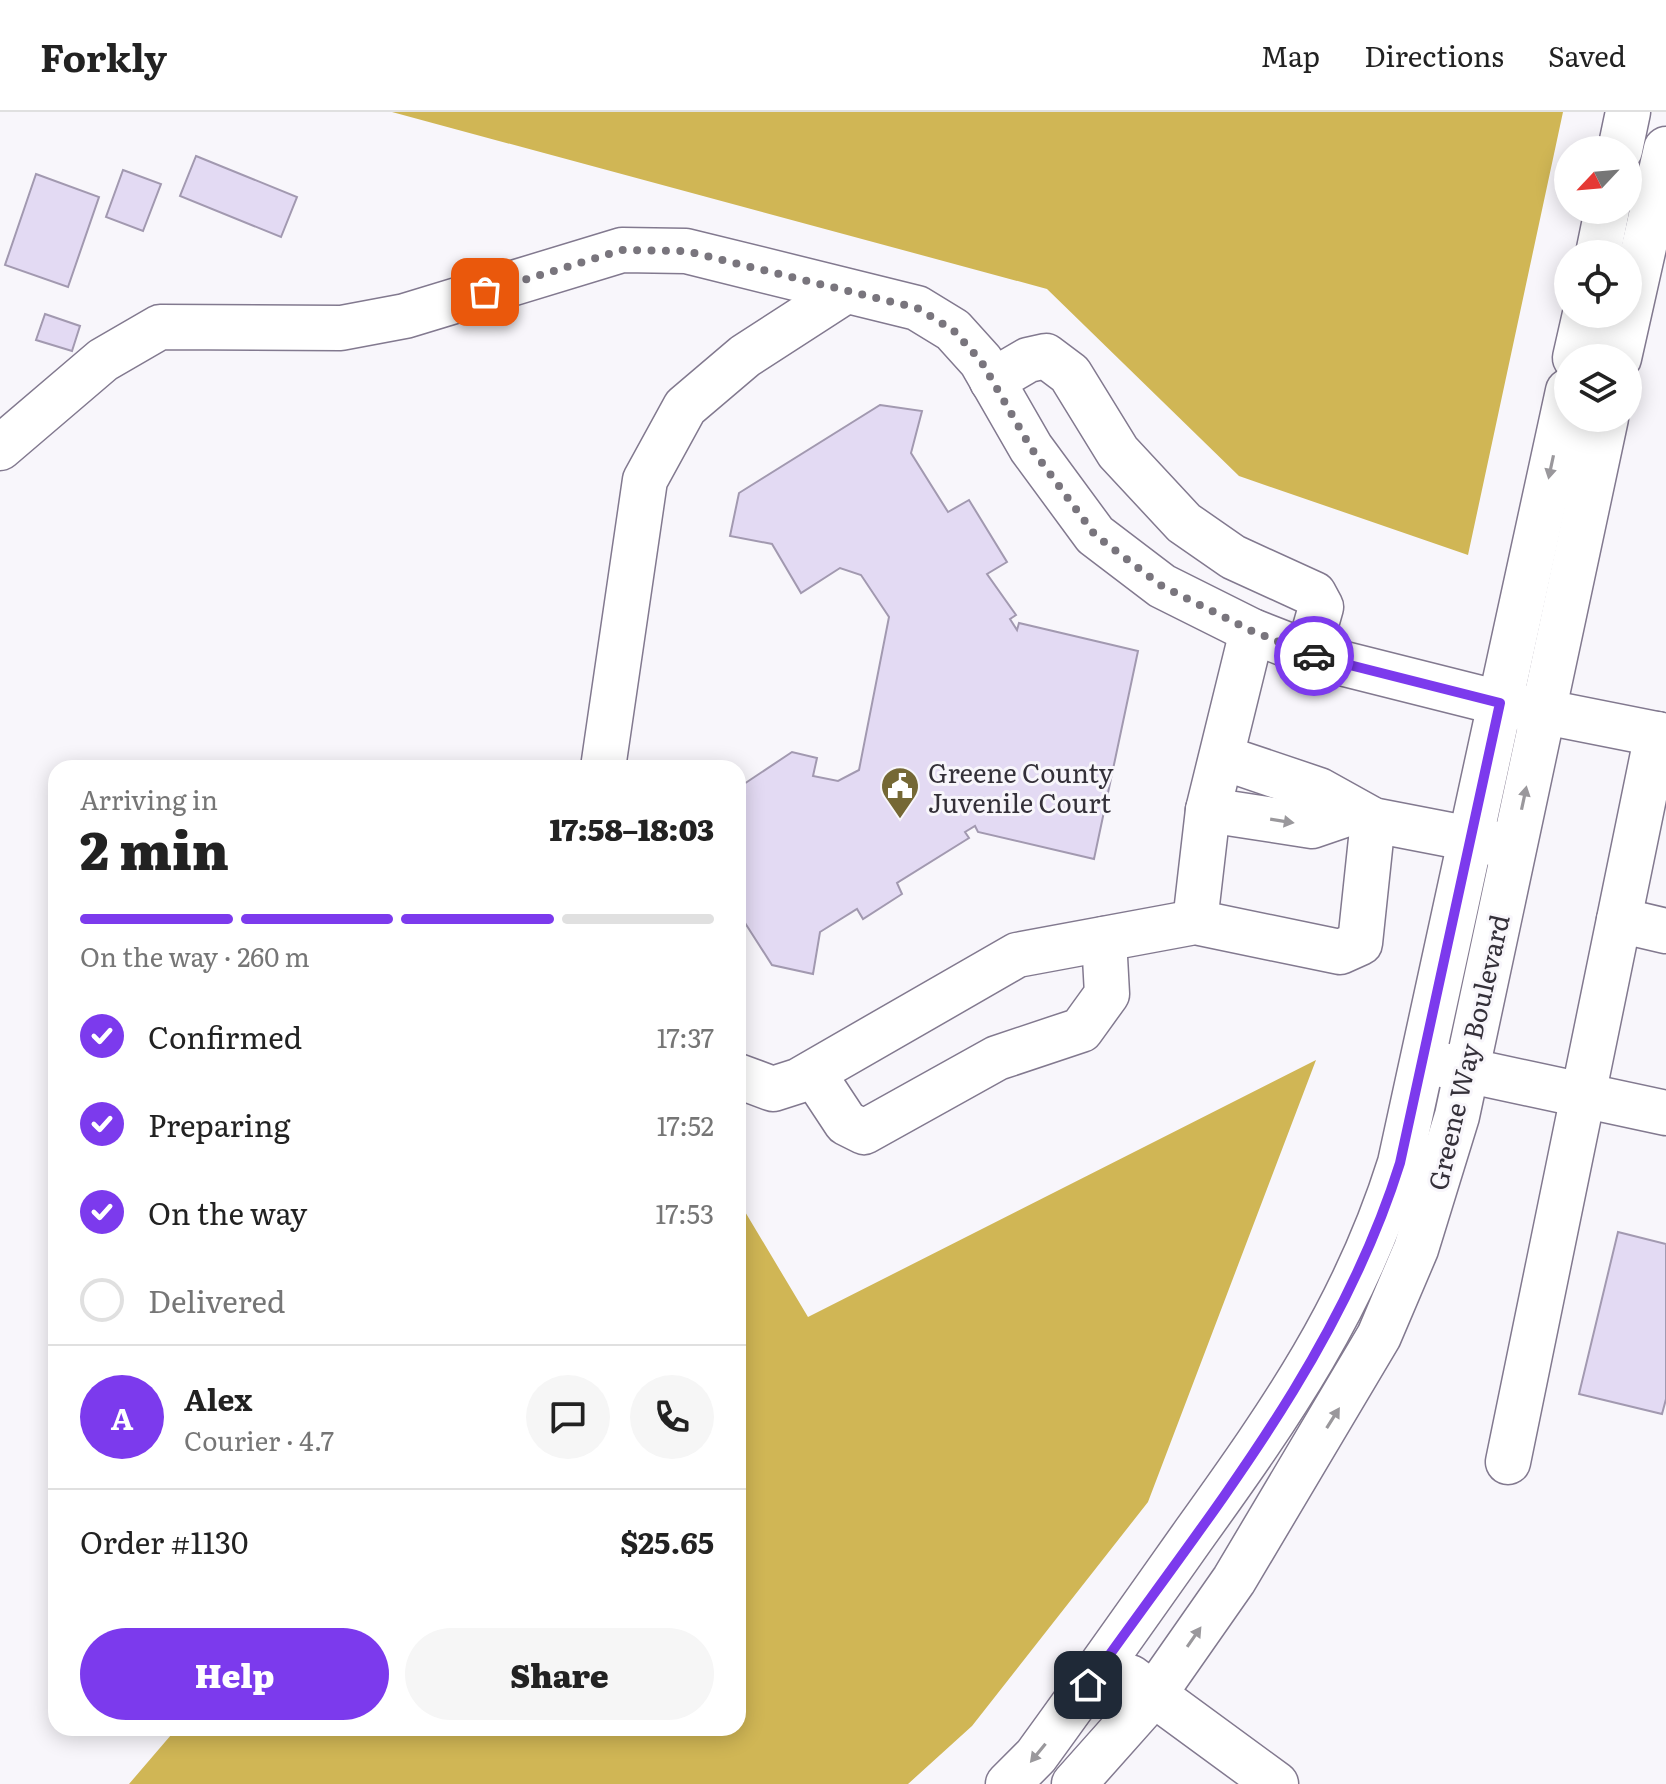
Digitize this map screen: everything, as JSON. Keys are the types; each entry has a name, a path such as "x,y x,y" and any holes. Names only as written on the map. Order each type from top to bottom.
{"street":[{"path":"1623,136 1628,112"},
{"path":"1622,344 1666,149"},
{"path":"0,448 103,360 160,327 341,328 405,316 622,250 686,251 917,308 953,330 981,361 1031,448 1095,535 1162,586 1252,631 1308,653 1500,703 1662,735 1619,920 1508,1462"},
{"path":"604,760 645,480 685,407 745,356 844,292"},
{"path":"992,381 1028,360 1046,356 1070,374 1118,452 1184,523 1233,557 1314,594 1321,607 1308,653"},
{"name":"Greene Way Boulevard","path":"1008,1784 1036,1756 1257,1447 1341,1312 1380,1227 1400,1163 1559,432"},
{"name":"Greene Way Boulevard","path":"1074,1784 1155,1693 1234,1580 1379,1336 1439,1184 1467,1069 1603,432"},
{"path":"1195,922 1208,810 1224,758 1252,631"},
{"path":"1224,758 1319,790 1363,816 1513,848"},
{"path":"1208,810 1312,826 1363,816"},
{"path":"746,1079 773,1089 813,1073 1017,955 1195,922 1340,952 1360,943 1363,816"},
{"path":"1619,920 1666,931"},
{"path":"813,1073 846,1123 864,1132 997,1058 1081,1030 1107,994 1104,939"},
{"path":"1422,1061 1666,1113"},
{"path":"1105,1661 1155,1693 1276,1784"}],"shaded area":[{"path":"392,112 1563,112 1558,136 1554,136 1554,154 1468,555 1239,476 1047,289"},
{"path":"1316,1060 1148,1502 972,1726 908,1784 129,1784 170,1736 746,1736 746,1213 808,1317"}],"building":[{"path":"196,156 297,197 281,237 180,196"},
{"path":"123,170 161,184 143,231 106,217"},
{"path":"36,174 99,197 68,287 5,265"},
{"path":"45,314 80,326 72,351 36,340"},
{"path":"880,405 922,411 911,453 948,512 969,500 1007,562 987,574 1016,615 1010,619 1017,630 1019,623 1138,651 1094,859 978,832 975,826 965,832 969,838 897,883 902,894 863,919 857,909 820,932 813,974 772,965 746,924 746,783 792,752 817,758 813,776 838,781 859,770 889,617 861,575 840,568 801,593 772,544 730,536 739,493"},
{"path":"1618,1232 1666,1244 1666,1399 1662,1414 1579,1394"}],"way so far":[{"path":"485,292 622,250 686,251 917,308 953,330 981,361 1031,448 1095,535 1162,586 1252,631 1314,656"}],"place":[{"name":"Greene County Juvenile Court","path":"900,820"}],"route":[{"path":"1088,1685 1298,1385 1354,1284 1380,1227 1400,1163 1500,703 1314,656"}]}
